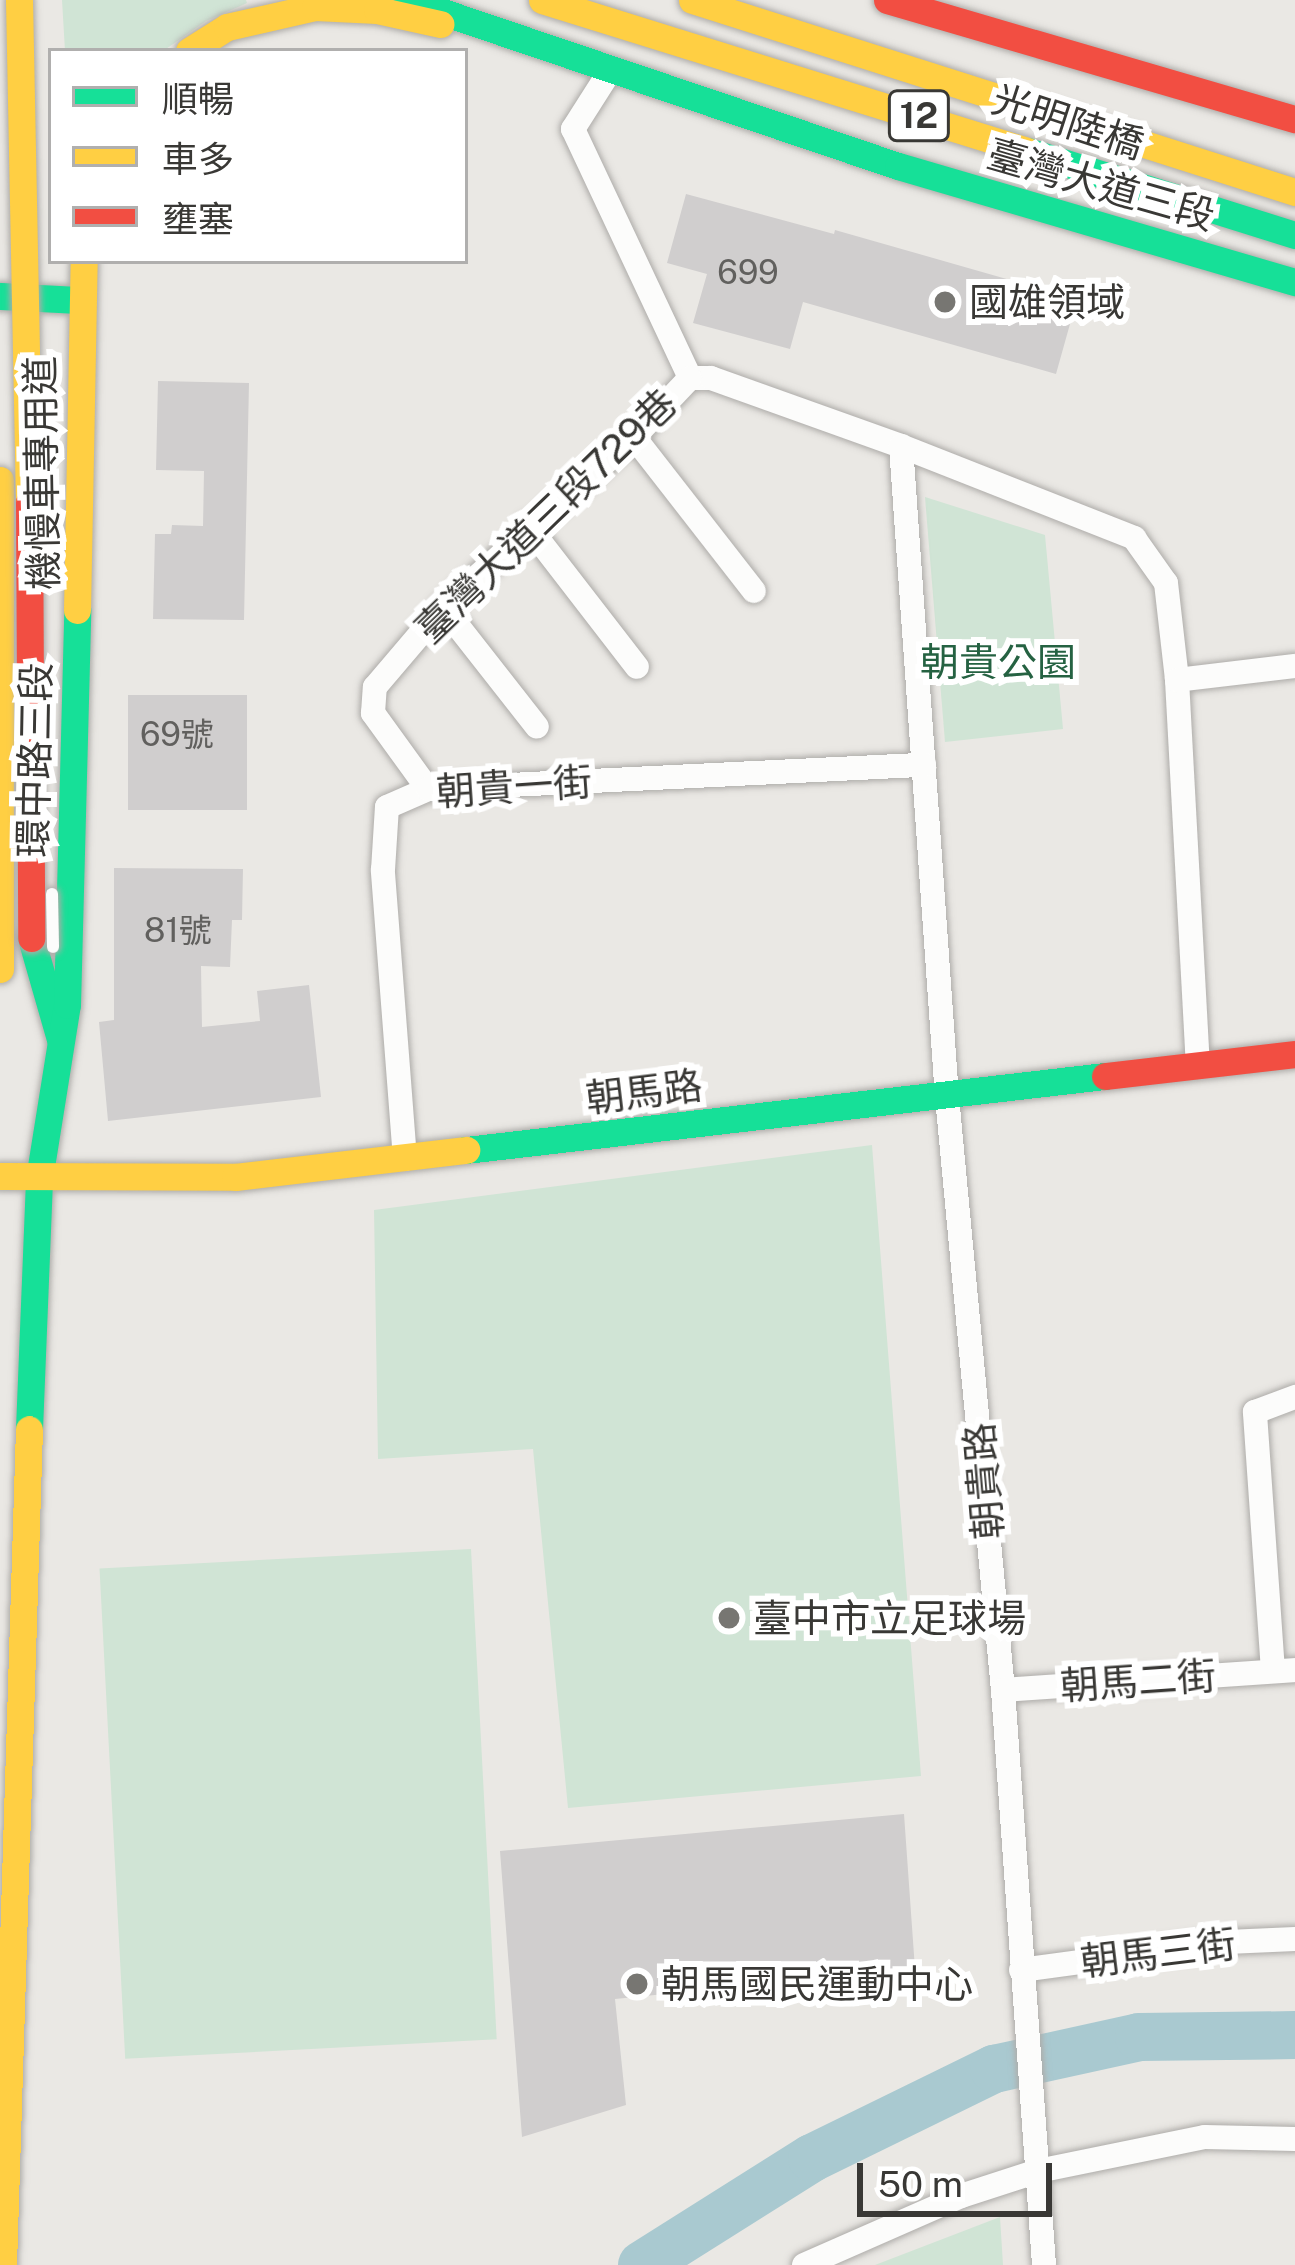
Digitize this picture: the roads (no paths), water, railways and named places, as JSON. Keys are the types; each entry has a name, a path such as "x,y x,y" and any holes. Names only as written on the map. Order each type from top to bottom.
{"main road":[{"path":"0,14 18,0"},
{"path":"18,0 42,942 60,1039"},
{"path":"371,0 610,71"},
{"name":"臺灣大道三段","path":"407,0 898,166 1295,282"},
{"name":"光明陸橋","path":"542,0 1295,235"},
{"name":"光明陸橋","path":"692,0 1295,192"},
{"path":"886,0 1295,119"},
{"path":"193,48 227,27 315,7 410,15 610,71"},
{"name":"環中路三段","path":"3,2265 18,1678 39,1179 71,937 79,300 84,264"},
{"path":"0,296 79,300"},
{"path":"0,480 0,969"},
{"name":"朝馬路","path":"0,1176 235,1177 1295,1054"}],"street":[{"name":"臺灣大道三段729巷","path":"428,789 373,712 375,687 442,607 528,526 634,437 690,378 573,129 610,71"},
{"path":"690,378 711,378 901,446 1134,538 1166,583 1177,680 1198,1065"},
{"path":"634,437 754,591"},
{"path":"901,446 947,1097"},
{"path":"528,526 637,667"},
{"path":"442,607 537,727"},
{"path":"1177,680 1295,666"},
{"name":"朝貴一街","path":"405,1159 382,869 387,807 428,789 923,765"},
{"name":"朝貴路","path":"947,1097 1004,1690 1022,2008 1037,2171"},
{"name":"朝馬二街","path":"1004,1690 1284,1671 1255,1412 1295,1397"},
{"name":"朝馬三街","path":"1021,1970 1227,1942 1295,1939"},
{"path":"804,2265 961,2196 1037,2171 1205,2138 1295,2139"},
{"path":"1037,2171 1044,2265"}],"lane":[{"name":"機慢車專用道","path":"29,0 46,668"},
{"path":"42,942 51,877"}],"waterway":[{"path":"642,2265 812,2158 994,2069 1139,2037 1295,2035"}],"place":[{"name":"國雄領域","path":"945,302"},
{"name":"臺中市立足球場","path":"729,1618"},
{"name":"朝馬國民運動中心","path":"637,1984"}],"park label":[{"name":"朝貴公園","path":"998,662"}]}
